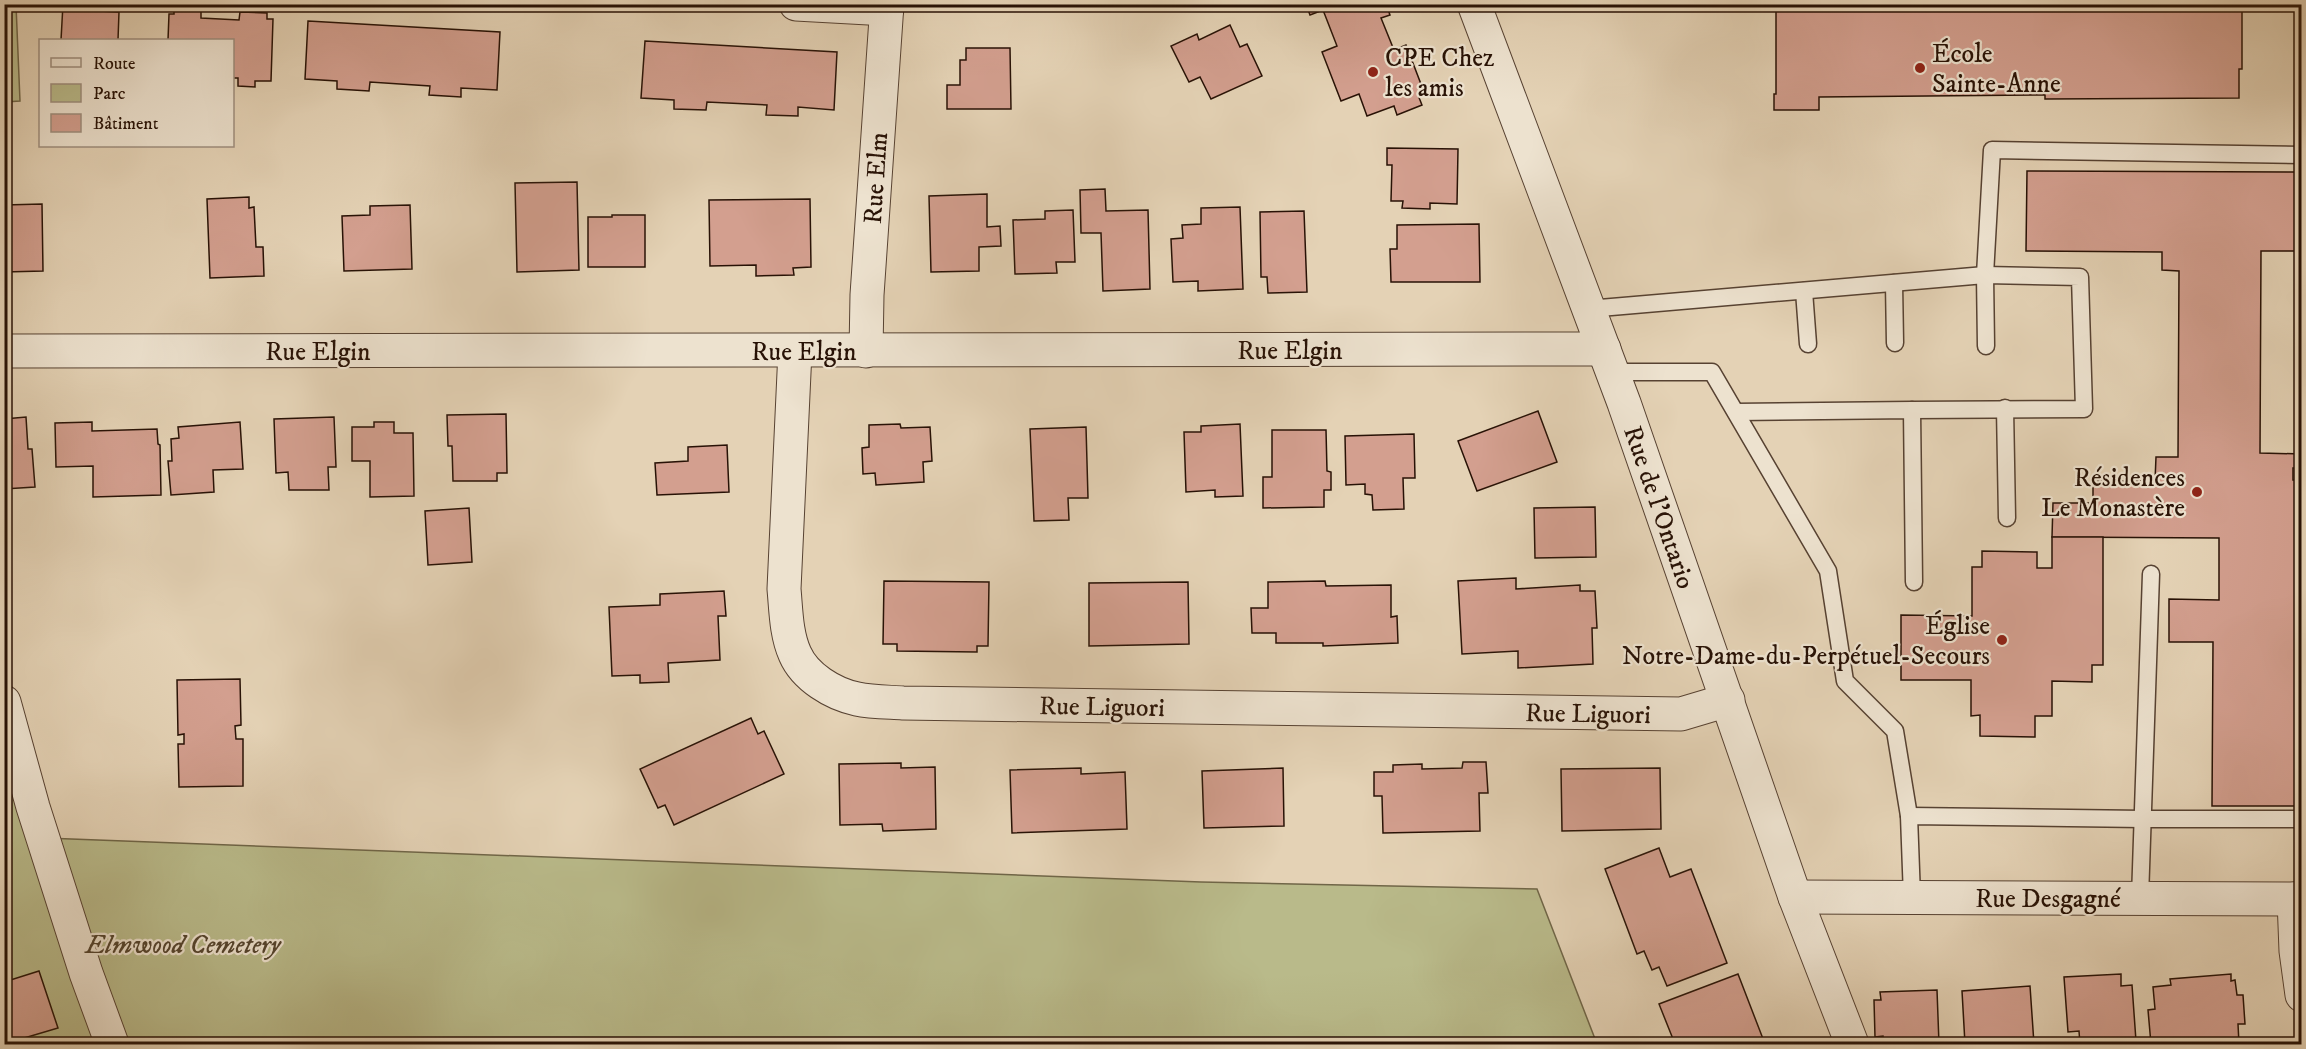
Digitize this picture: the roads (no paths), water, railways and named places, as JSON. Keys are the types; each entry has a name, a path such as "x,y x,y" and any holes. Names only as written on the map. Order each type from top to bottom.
{"street":[{"path":"796,4 887,7"},
{"name":"Rue de l'Ontario","path":"1474,4 1608,361 1795,897 1852,1044"},
{"name":"Rue Elm","path":"866,351 867,295 887,7"},
{"name":"Rue Elgin","path":"4,351 866,351 1608,361"},
{"name":"Rue Liguori","path":"795,351 784,589 788,626 795,654 809,674 829,689 856,699 903,703 1681,714 1728,700"},
{"path":"4,702 33,807 86,973 112,1044"},
{"name":"Rue Desgagné","path":"1795,897 2298,899"},
{"path":"2298,899 2296,951 2301,995"}],"lane":[{"path":"1986,346 1985,275 1992,150 2301,155"},
{"path":"1588,309 1985,275 2080,277 2084,408 1736,412"},
{"path":"1894,283 1895,343"},
{"path":"1804,291 1808,344"},
{"path":"1608,361 1713,372 1828,571 1845,681 1895,731 1909,816 1912,897"},
{"path":"2006,408 2007,518"},
{"path":"1912,410 1914,582"},
{"path":"2140,898 2151,574"},
{"path":"1909,816 2301,819"}],"place":[{"name":"École Sainte-Anne","path":"1920,68"},
{"name":"CPE Chez les amis","path":"1373,72"},
{"name":"Résidences Le Monastère","path":"2197,492"},
{"name":"Église Notre-Dame-du-Perpétuel-Secours","path":"2002,640"}],"park label":[{"name":"Elmwood Cemetery","path":"183,944"}]}
